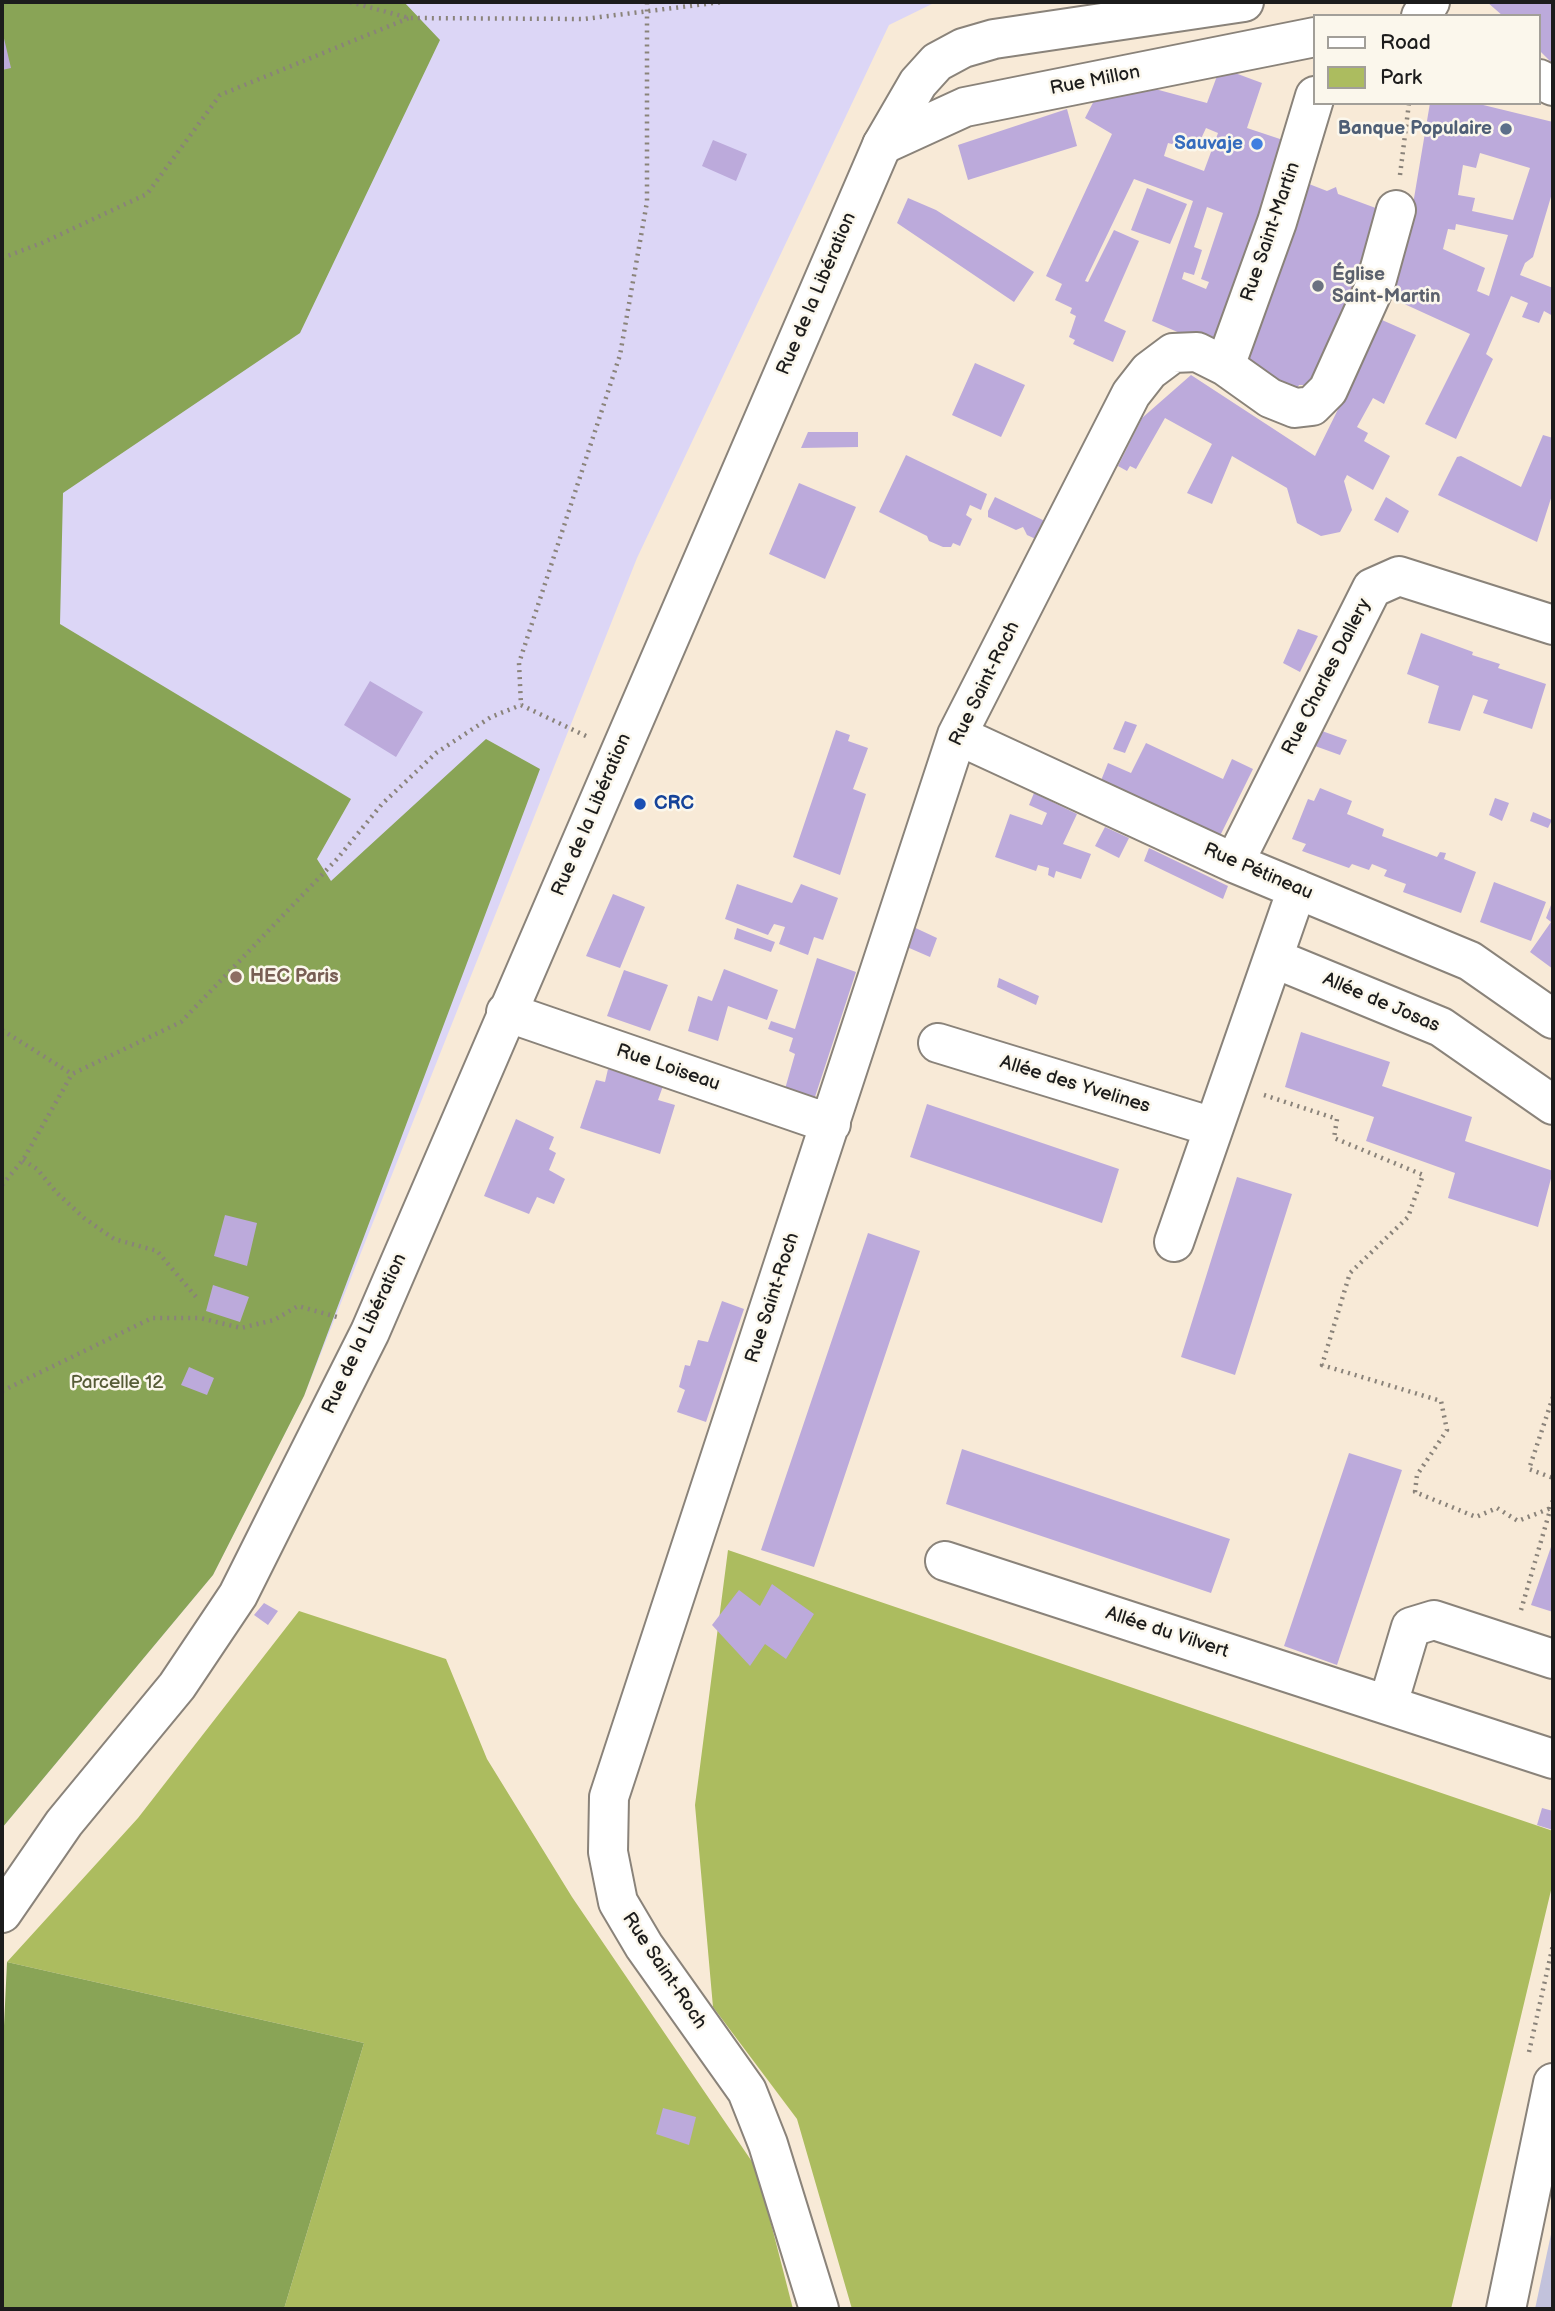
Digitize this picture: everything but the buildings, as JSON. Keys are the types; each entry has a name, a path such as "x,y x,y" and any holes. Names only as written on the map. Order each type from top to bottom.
{"street":[{"name":"Rue de la Libération","path":"2,1913 64,1823 177,1686 238,1595 370,1332 882,145 918,83 937,62 963,48 994,39 1244,2"},
{"name":"Rue Millon","path":"882,145 965,107 1314,37"},
{"name":"Rue Saint-Martin","path":"1225,366 1277,222 1314,99"},
{"name":"Rue Saint-Roch","path":"820,2309 768,2144 747,2091 644,1946 618,1902 608,1852 609,1797 957,734 1132,394 1149,371 1173,353 1197,352 1225,366 1269,398 1295,408 1311,406 1328,390 1375,286 1396,210"},
{"name":"Rue Charles Dallery","path":"1234,863 1372,588 1399,576 1553,625"},
{"name":"Rue Pétineau","path":"957,734 1234,863 1470,961 1553,1019"},
{"path":"1174,1242 1297,890"},
{"name":"Allée de Josas","path":"1273,958 1441,1027 1553,1105"},
{"name":"Rue Loiseau","path":"506,1012 831,1125"},
{"name":"Allée des Yvelines","path":"938,1042 1213,1128"},
{"name":"Allée du Vilvert","path":"945,1561 1553,1759"},
{"path":"1388,1704 1411,1627 1434,1620 1553,1659"},
{"name":"Rue de la Libération","path":"2,1875 64,1823"},
{"path":"1506,2309 1553,2083"}],"path":[{"path":"350,2 409,19 584,19 722,2"},
{"path":"520,705 519,663 620,355 647,202 647,2"},
{"path":"2,258 42,243 147,194 220,95 409,19"},
{"path":"1396,210 1409,105"},
{"path":"2,1185 23,1160 72,1074 181,1022 337,859 382,804 436,753 491,716 520,705 619,751"},
{"path":"2,1030 72,1074"},
{"path":"1230,1083 1337,1118 1334,1138 1423,1175 1408,1217 1350,1273 1322,1365 1441,1401 1447,1430 1417,1475 1415,1492 1476,1517 1497,1508 1518,1521 1551,1508"},
{"path":"23,1160 37,1169 55,1192 84,1218 114,1239 157,1251 197,1298"},
{"path":"2,1391 152,1318 200,1318 241,1328 274,1320 298,1306 326,1312 370,1332"},
{"path":"1553,1397 1529,1469 1553,1478"},
{"path":"1511,1646 1553,1500"}],"shaded area":[{"name":"HEC Paris","path":"2,2 936,2 889,25 637,558 304,1396 213,1575 2,1828"},
{"path":"1553,2225 1553,2309 1535,2309"}],"green space":[{"name":"Parcelle 12","path":"2,2 404,2 440,40 300,333 63,493 60,624 351,799 317,859 331,881 486,739 540,769 304,1396 213,1575 2,1828"},
{"path":"728,1550 1553,1831 1553,1882 1451,2309 852,2309 797,2119 713,2007 695,1805"},
{"path":"299,1611 446,1659 487,1759 572,1897 757,2169 793,2309 284,2309 364,2043 7,1962 138,1818"},
{"path":"7,1962 364,2043 284,2309 2,2309 2,2068"}],"place":[{"name":"Banque Populaire","path":"1506,129"},
{"name":"Sauvaje","path":"1257,144"},
{"name":"Église Saint-Martin","path":"1318,286"},
{"name":"CRC","path":"640,804"},
{"name":"HEC Paris","path":"236,977"}]}
